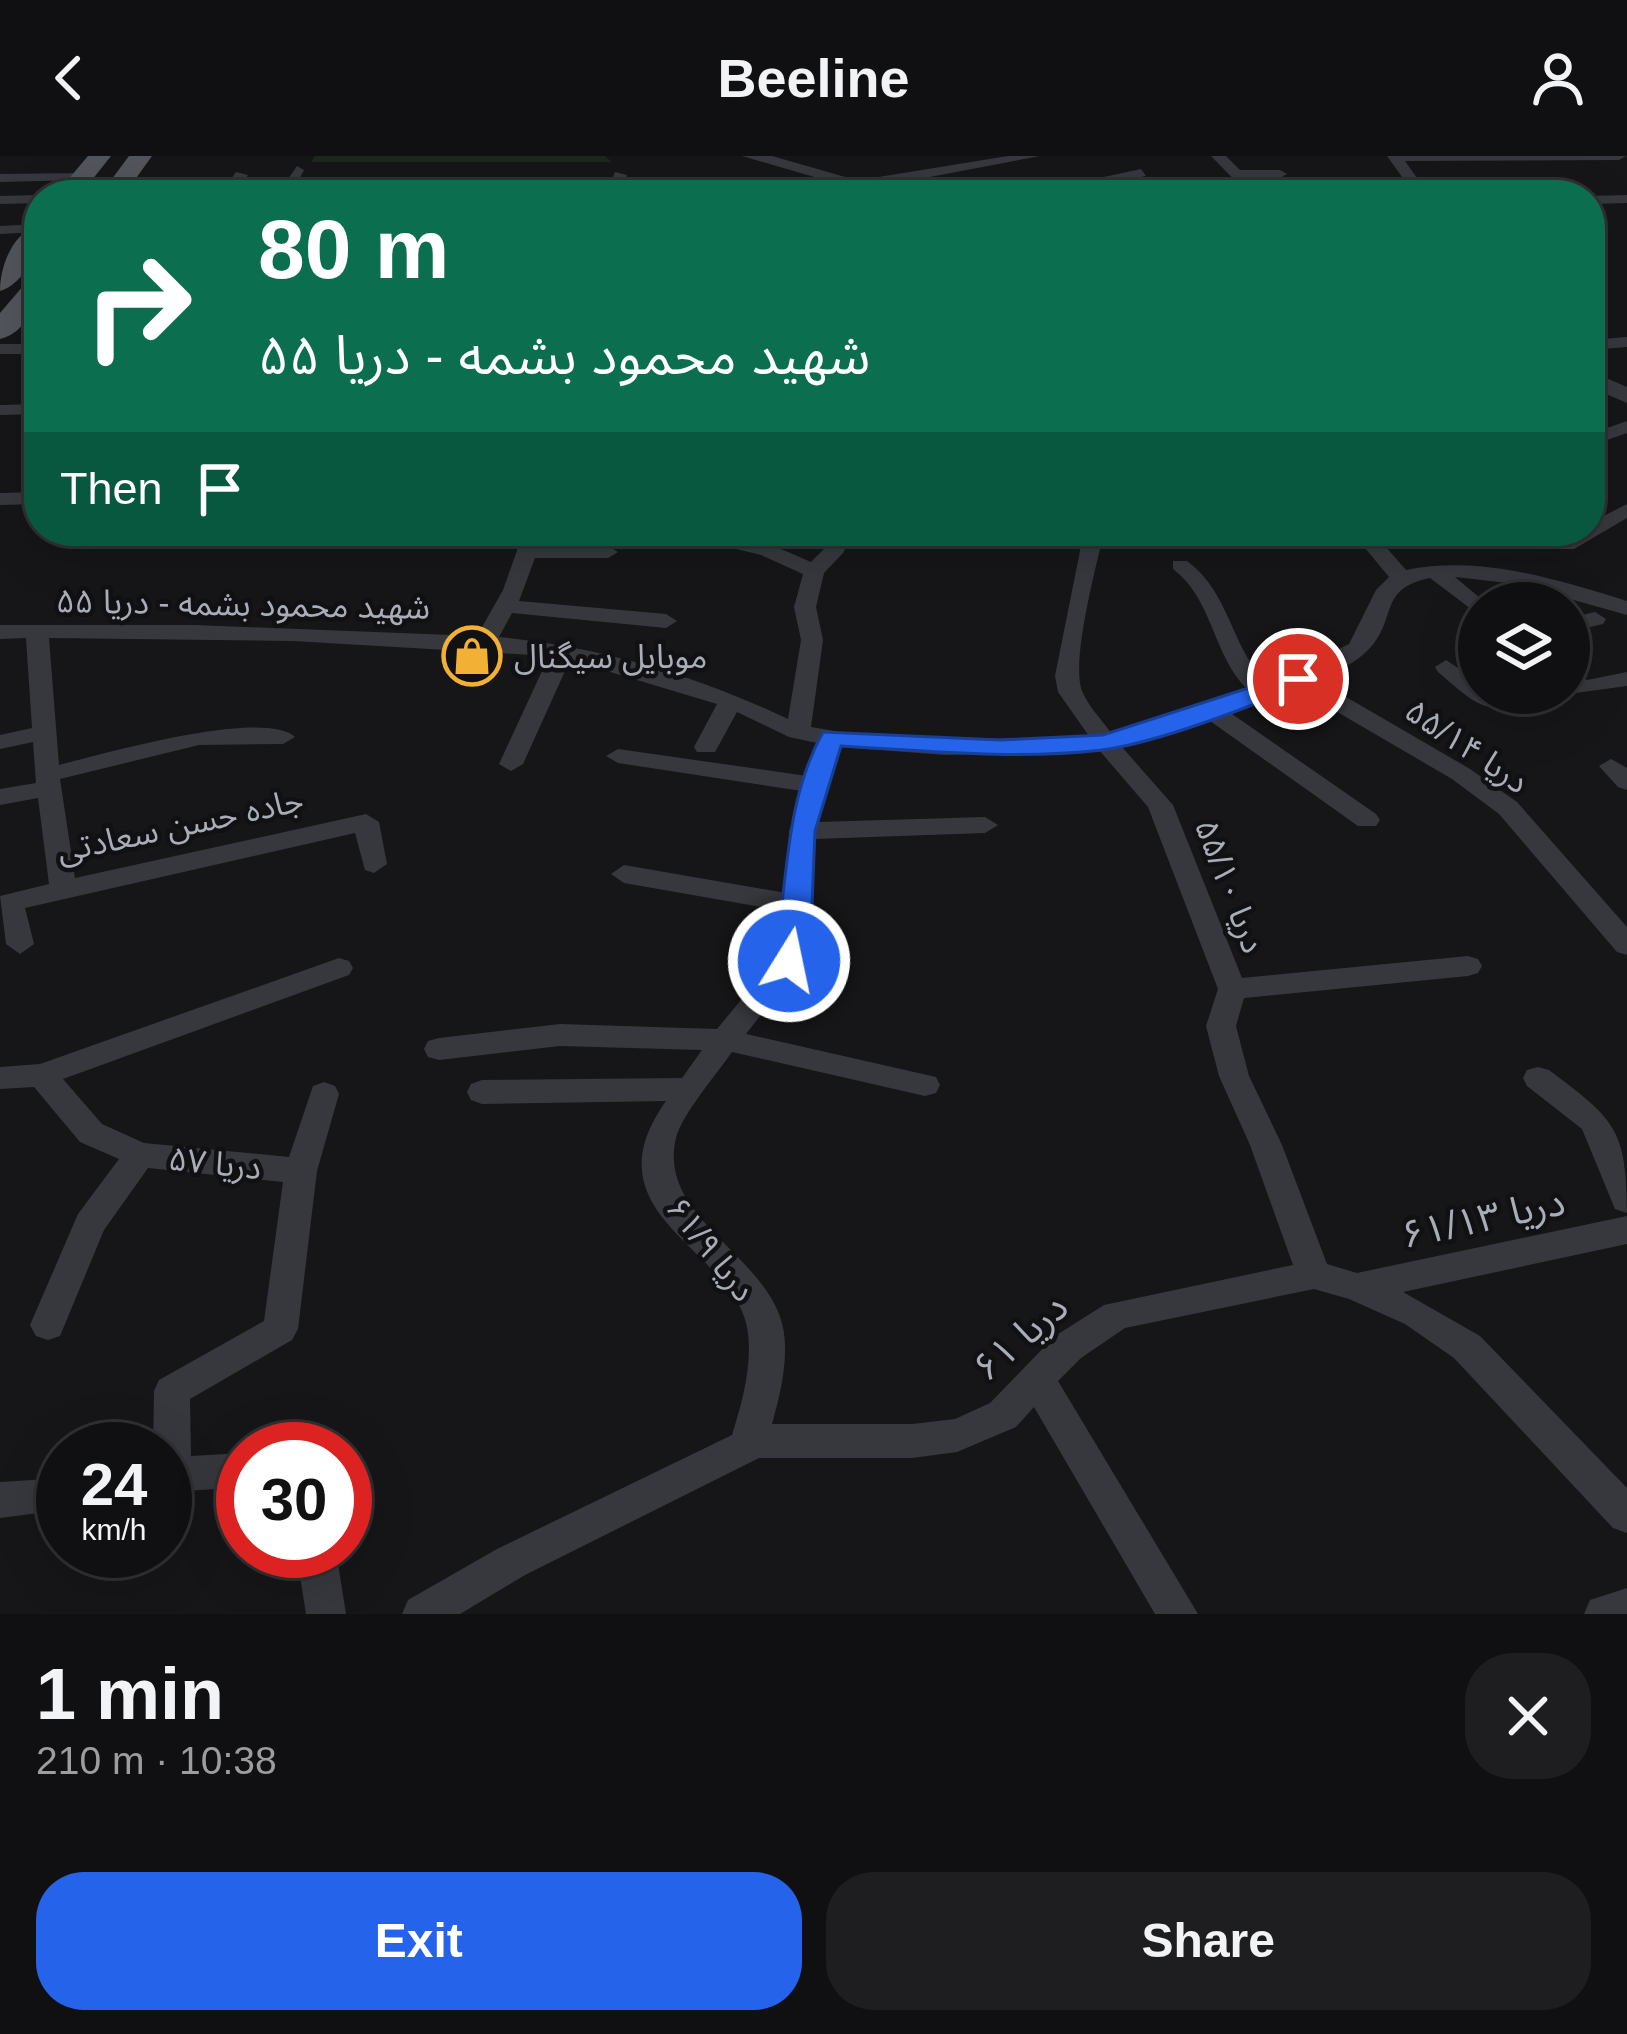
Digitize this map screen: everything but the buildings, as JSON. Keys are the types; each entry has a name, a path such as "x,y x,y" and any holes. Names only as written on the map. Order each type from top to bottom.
{"main road":[{"path":"80,180 100,156"},
{"path":"2,278 24,249"},
{"path":"0,331 24,304"}],"street":[{"path":"751,156 819,180"},
{"path":"902,180 1033,156"},
{"path":"1218,156 1242,180"},
{"path":"1394,156 1619,156"},
{"path":"451,180 456,166"},
{"path":"292,180 297,170"},
{"path":"1105,180 1141,173"},
{"path":"1236,174 1280,174"},
{"path":"238,180 241,175"},
{"path":"618,180 620,175"},
{"path":"484,644 528,546"},
{"path":"561,546 608,552"},
{"path":"751,546 814,571"},
{"path":"798,732 812,640 805,607 814,571 837,546"},
{"name":"دریا ۵۵/۱۰","path":"1091,546 1067,676 1077,705 1160,805 1232,989 1221,1027 1234,1076 1266,1145 1314,1275"},
{"path":"1374,546 1401,578 1436,572 1522,578 1627,608"},
{"path":"1180,565 1201,577 1211,592 1222,641 1248,681 1263,692"},
{"path":"1436,572 1458,590"},
{"name":"شهید محمود بشمه - دریا ۵۵","path":"0,632 319,635 562,652 731,701 798,732 1000,748 1105,742 1212,711 1298,679 1359,648 1371,632 1385,590 1401,578"},
{"path":"505,606 666,621"},
{"path":"1590,620 1595,619"},
{"path":"37,631 47,782 62,887"},
{"path":"511,764 562,652"},
{"path":"1445,667 1458,677"},
{"name":"دریا ۵۵/۱۴","path":"1298,679 1461,774 1508,808 1627,945"},
{"path":"1590,682 1627,679"},
{"path":"706,747 731,701"},
{"path":"1212,711 1367,820"},
{"path":"0,742 44,732"},
{"path":"0,797 199,738 283,737"},
{"name":"دریا ۶۱/۹","path":"747,1445 764,1388 766,1331 752,1294 675,1210 657,1172 661,1132 725,1040 789,961 799,904 802,831 831,738"},
{"path":"618,756 815,785"},
{"name":"جاده حسن سعادتی","path":"20,944 10,902 62,887 366,822 374,864"},
{"path":"802,831 985,825"},
{"path":"624,874 799,904"},
{"path":"1232,989 1468,965"},
{"path":"0,1078 41,1075 339,968"},
{"path":"439,1049 560,1035 725,1040 925,1085"},
{"name":"دریا ۵۷","path":"41,1075 92,1133 140,1155 301,1171 280,1329 172,1391 172,1475 216,1472"},
{"path":"1538,1078 1595,1122 1627,1200"},
{"path":"482,1092 691,1089"},
{"path":"301,1171 324,1094"},
{"path":"48,1325 90,1224 140,1155"},
{"name":"دریا ۶۱/۱۳","path":"1357,1287 1627,1230"},
{"name":"دریا ۶۱","path":"431,1612 511,1562 756,1441 912,1442 957,1435 1004,1415 1068,1347 1116,1315 1314,1275 1357,1287 1417,1314 1467,1347 1627,1515"},
{"path":"1038,1380 1178,1614"},
{"path":"0,1500 36,1498"},
{"path":"320,1578 326,1614"},
{"path":"1604,1614 1627,1608"}],"shaded area":[{"path":"315,156 605,156 612,162 311,162"}],"place":[{"name":"موبایل سیگنال","path":"472,656"}],"route":[{"path":"789,961 799,904 802,831 831,738 1000,748 1105,742 1235,704 1298,679"}]}
